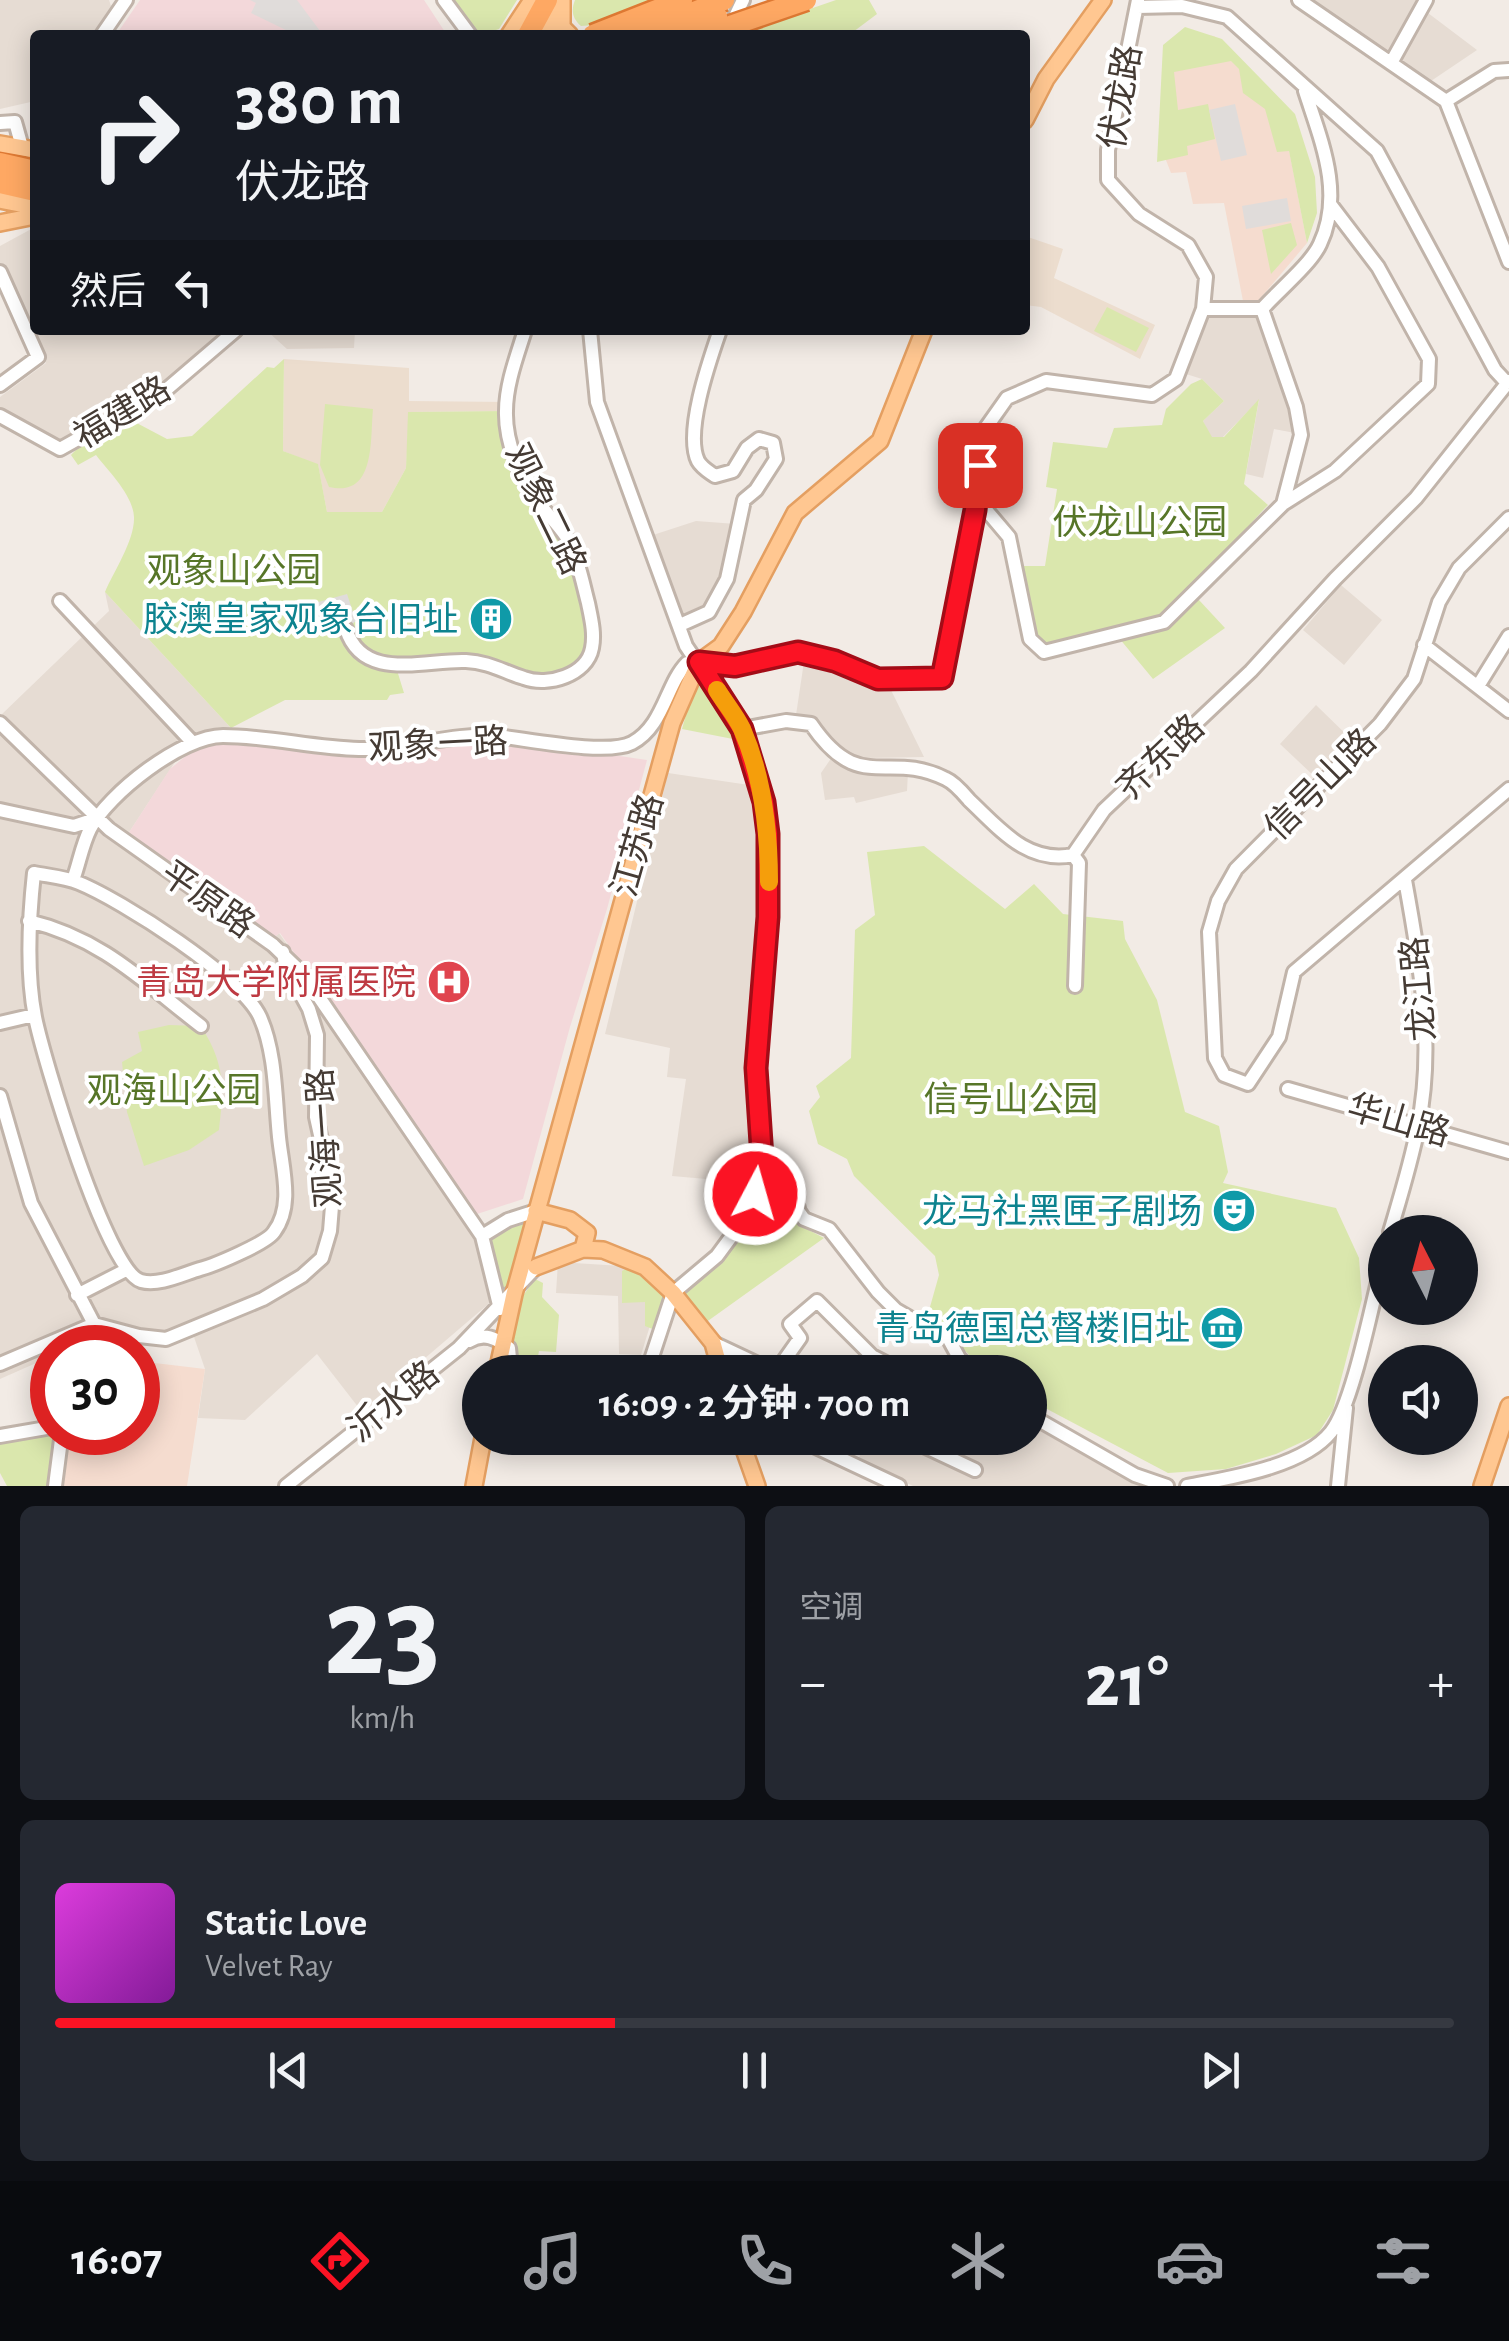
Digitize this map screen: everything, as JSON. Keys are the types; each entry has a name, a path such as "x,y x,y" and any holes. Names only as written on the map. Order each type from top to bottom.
{"highway":[{"path":"531,30 547,0"},
{"path":"605,30 682,0"},
{"path":"649,30 724,0"},
{"path":"682,30 764,0"},
{"path":"719,30 806,0"},
{"path":"0,164 30,170"},
{"path":"0,184 30,190"}],"main road":[{"path":"513,30 532,0"},
{"path":"548,30 562,0"},
{"path":"562,0 565,30"},
{"path":"1030,110 1046,80 1103,0"},
{"path":"0,144 29,149"},
{"path":"0,200 30,206"},
{"path":"0,223 30,217"},
{"path":"699,662 721,646 743,612 795,512 880,442 922,335"},
{"name":"江苏路","path":"504,1355 525,1252 672,724 699,662"},
{"path":"536,1212 570,1220 585,1241 645,1267 673,1293 713,1343 716,1355"},
{"path":"505,1355 524,1286 536,1266 585,1241"},
{"path":"525,1252 528,1262 536,1266"},
{"path":"1482,1486 1509,1406"},
{"path":"474,1486 480,1455"},
{"path":"483,1486 489,1455"},
{"path":"746,1455 757,1486"}],"street":[{"path":"105,30 126,0"},
{"path":"436,0 457,30"},
{"path":"444,0 466,30"},
{"path":"666,30 657,6 674,0"},
{"path":"694,0 706,0"},
{"path":"728,30 743,0"},
{"path":"1300,0 1446,101 1509,262"},
{"path":"1391,64 1426,0"},
{"name":"伏龙路","path":"699,662 735,666 798,652 835,661 878,679 942,678 976,498 984,432 1007,398 1046,381 1152,394 1176,380 1203,309 1206,277 1188,245 1140,214 1108,180 1108,150 1137,4 1182,6 1227,17 1378,151 1496,370 1508,382"},
{"path":"1446,101 1494,71 1509,70"},
{"path":"1203,309 1262,309 1320,246 1330,204 1328,160 1304,89"},
{"path":"0,123 14,122 29,149"},
{"path":"976,498 1009,537 1030,639 1044,652 1164,622 1283,504 1334,471 1428,384 1429,359 1378,267 1330,204"},
{"path":"0,272 38,357 0,385"},
{"path":"1262,309 1296,407 1301,435 1283,504"},
{"name":"福建路","path":"0,416 60,449 166,389 230,335"},
{"name":"观象二路","path":"346,629 353,644 372,660 395,666 468,661 500,666 525,679 544,681 576,673 592,652 593,624 570,542 534,498 512,446 506,412 511,376 523,335"},
{"path":"589,335 597,402 686,646 742,729 764,802 769,849 768,917 756,1068 762,1158 755,1194 745,1218 717,1256 673,1293 653,1355"},
{"path":"680,625 709,612 727,579 744,500 756,490 776,459 773,444 759,439 747,448 734,472 715,476 700,465 695,452 696,408 718,335"},
{"name":"齐东路","path":"1073,855 1104,810 1252,671 1335,579 1416,498 1508,382"},
{"name":"信号山路","path":"1405,880 1294,972 1279,1037 1248,1084 1224,1074 1215,1058 1210,932 1218,901 1236,870 1380,724 1414,680 1439,602 1460,568 1509,518"},
{"path":"60,602 193,743"},
{"path":"1478,686 1509,636"},
{"path":"1424,644 1509,712"},
{"name":"观象一路","path":"98,818 161,757 219,736 362,749 490,736 612,748 632,742 646,730 668,701 678,672 687,663 699,662"},
{"path":"742,729 786,721 811,724 828,749 858,767 907,768 948,780 1016,843 1038,856 1073,855 1079,863 1075,986"},
{"name":"平原路","path":"0,722 109,829 283,952 304,976 482,1236 500,1308"},
{"path":"1405,880 1509,789"},
{"path":"0,810 74,826 98,818"},
{"path":"74,880 89,830 98,818"},
{"path":"34,873 74,880 112,900 210,965 259,1014 269,1046 286,1208 272,1236 211,1266 156,1282 138,1281 126,1270 107,1236 88,1186 34,1015 29,921 34,873"},
{"name":"龙江路","path":"1395,1215 1419,1124 1426,1016 1405,880"},
{"path":"29,921 87,940 201,1026"},
{"name":"观海一路","path":"94,1324 166,1339 264,1299 302,1276 322,1258 330,1231 333,1194 316,1117 317,1036 309,1009 284,965 283,952"},
{"path":"0,1023 34,1015"},
{"name":"华山路","path":"1288,1089 1509,1152"},
{"path":"0,1096 31,1203 94,1324 0,1364"},
{"path":"762,1158 804,1219 828,1229 868,1283 896,1310 946,1334 957,1355"},
{"path":"745,1218 757,1210 798,1208"},
{"path":"482,1236 508,1220 536,1212"},
{"name":"沂水路","path":"286,1486 459,1348 514,1294 536,1266"},
{"path":"77,1295 126,1270"},
{"path":"788,1355 800,1338 790,1324 817,1301 871,1355"},
{"path":"1186,1486 1296,1459 1330,1433 1346,1400 1368,1317"},
{"path":"459,1348 482,1336 498,1355"},
{"path":"713,1343 739,1355"},
{"path":"1338,1486 1346,1400"},
{"path":"1047,1424 1160,1486 1167,1486"},
{"path":"0,1436 30,1431"},
{"path":"55,1486 59,1455"},
{"path":"833,1455 900,1486"},
{"path":"943,1455 975,1470"}],"shaded area":[{"path":"0,0 109,0 111,6 95,30 30,30 30,102 0,109"},
{"path":"140,0 424,0 444,30 119,30"},
{"path":"250,0 297,0 319,30 286,30 251,13 256,3"},
{"path":"1312,0 1418,0 1390,54"},
{"path":"1428,13 1477,50 1431,81 1401,61"},
{"path":"1178,33 1214,36 1236,54 1289,150 1307,243 1259,300 1243,301 1224,203 1193,204 1186,172 1171,173 1162,150"},
{"path":"1235,104 1247,155 1221,161 1209,110"},
{"path":"1287,198 1291,221 1246,229 1242,206"},
{"path":"30,230 30,328 0,263 0,246"},
{"path":"1030,238 1063,249 1054,278 1155,325 1140,359 1041,307 1030,306"},
{"path":"1208,317 1256,318 1286,397 1295,433 1274,429 1263,478 1246,474 1259,400 1223,437 1211,438 1203,421 1224,401 1202,379 1186,374"},
{"path":"33,335 223,335 164,383 62,443 14,421 0,407 0,397 46,363"},
{"path":"272,335 355,335 354,348 287,349"},
{"path":"284,359 409,368 409,401 507,402 505,411 409,412 406,468 382,512 327,512 318,465 283,451"},
{"path":"696,521 736,524 725,576 707,603 682,615 653,535"},
{"path":"1341,585 1382,620 1344,665 1303,630"},
{"path":"105,592 231,728 175,762 128,834 275,937 279,933 477,1214 477,1237 493,1300 362,1412 317,1354 245,1420 198,1418 205,1369 194,1337 160,1346 160,1325 30,1325 30,1366 0,1379 0,716 109,611"},
{"path":"347,594 356,621 346,629 308,633 297,608"},
{"path":"805,655 888,684 924,757 863,758 835,742 818,720 796,715"},
{"path":"1316,705 1353,741 1314,776 1280,744"},
{"name":"青岛大学附属医院","path":"503,739 647,760 523,1199 477,1214 280,933 274,937 128,834 170,769 198,746 229,740 367,755"},
{"path":"832,757 859,771 908,772 907,791 856,803 854,797 825,800 821,773"},
{"path":"668,773 749,785 758,807 760,852 749,1034 749,1109 756,1158 752,1183 672,1176 686,1079 667,1077 670,1048 605,1034"},
{"path":"558,1262 622,1266 656,1306 641,1355 619,1354 618,1296 556,1293"},
{"path":"160,1364 205,1369 187,1486 58,1486 63,1455 160,1455"},
{"path":"1047,1430 1142,1486 913,1486 858,1460 860,1455 1047,1455"}],"green space":[{"path":"448,0 517,0 499,29 477,30"},
{"path":"575,0 654,2 595,25 581,26 573,14"},
{"path":"836,0 869,0 877,14 856,30 749,30"},
{"path":"1185,27 1222,39 1295,114 1315,177 1317,213 1307,243 1289,151 1277,152 1265,109 1243,93 1239,69 1231,61 1174,72 1178,110 1208,104 1215,139 1187,146 1188,155 1157,162 1163,45"},
{"path":"1291,223 1297,245 1271,274 1262,230"},
{"path":"1107,307 1149,328 1136,352 1094,331"},
{"name":"观象山公园","path":"284,359 283,451 318,464 327,512 382,512 406,468 408,412 505,411 520,470 570,542 592,652 579,667 568,675 547,679 497,666 396,667 404,693 390,695 387,700 285,700 231,728 105,592 131,535 133,509 120,484 96,455 78,465 71,455 114,411 167,439 192,436 267,367 274,368"},
{"name":"伏龙山公园","path":"1202,379 1224,401 1203,421 1212,437 1224,437 1259,399 1244,484 1268,505 1196,589 1199,600 1225,628 1153,679 1119,638 1036,649 1015,566 1045,566 1057,489 1046,487 1053,442 1107,448 1114,428 1162,425 1166,409 1191,384"},
{"path":"325,404 373,409 368,464 355,484 344,488 329,487 320,465"},
{"path":"698,686 704,688 738,740 682,729 693,690"},
{"name":"信号山公园","path":"924,846 1005,909 1034,884 1063,914 1123,921 1125,939 1157,1000 1185,1112 1219,1126 1228,1172 1223,1183 1336,1208 1359,1258 1362,1299 1333,1410 1317,1435 1276,1454 1226,1469 1168,1473 1047,1409 1047,1355 969,1355 961,1346 964,1332 935,1323 936,1316 928,1314 939,1275 935,1256 854,1176 847,1159 818,1144 809,1111 820,1097 816,1086 851,1058 855,930 875,915 867,852"},
{"name":"观海山公园","path":"169,1025 201,1026 215,1052 221,1076 219,1130 189,1150 144,1166 127,1112 122,1062 142,1051 138,1032"},
{"path":"791,1211 799,1225 824,1238 705,1323 683,1294 733,1248 757,1214"},
{"path":"531,1216 512,1289 501,1296 486,1239"},
{"path":"631,1266 666,1295 655,1330 645,1326 645,1302 622,1303 622,1271"},
{"path":"535,1279 543,1283 542,1297 559,1315 556,1352 510,1355 522,1297"},
{"path":"30,1437 30,1455 55,1455 50,1486 7,1486 0,1473 0,1442"}],"slow traffic":[{"path":"717,690 742,729 764,802 769,882"}],"place":[{"name":"胶澳皇家观象台旧址","path":"491,619"},
{"name":"青岛大学附属医院","path":"449,982"},
{"name":"龙马社黑匣子剧场","path":"1234,1211"},
{"name":"青岛德国总督楼旧址","path":"1222,1328"}],"route":[{"path":"755,1194 762,1158 756,1068 768,917 768,834 764,802 742,729 699,662 735,666 798,652 835,661 878,679 942,678 980,465"}]}
